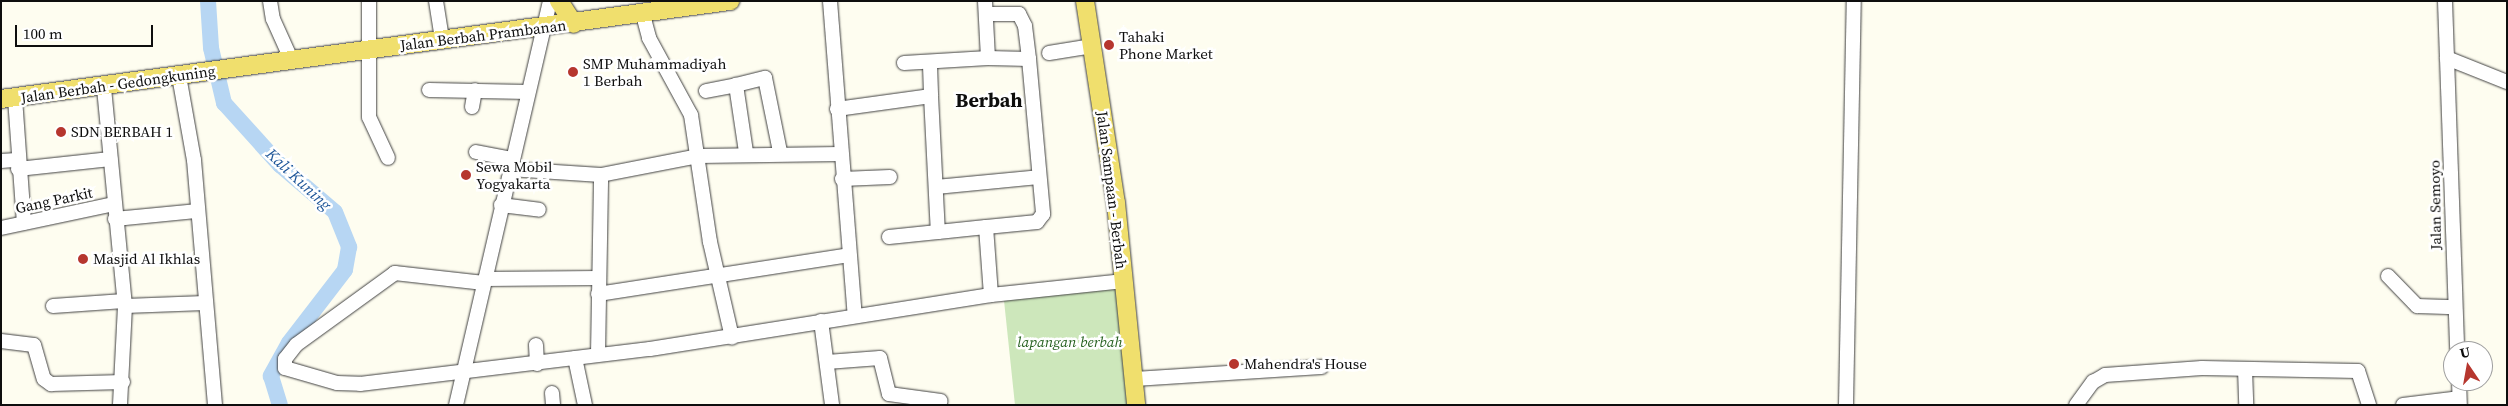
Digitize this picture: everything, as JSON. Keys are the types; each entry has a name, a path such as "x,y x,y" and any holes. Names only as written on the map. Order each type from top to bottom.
{"main road":[{"path":"559,1 574,24"},
{"name":"Jalan Berbah Prambanan","path":"236,68 372,48 574,24 653,9 730,1"},
{"name":"Jalan Sampaan - Berbah","path":"1085,1 1124,281 1136,405"},
{"name":"Jalan Berbah - Gedongkuning","path":"8,98 104,88 236,68"}],"street":[{"path":"270,1 273,19 291,59"},
{"path":"369,1 372,48 369,117 388,158"},
{"path":"436,1 442,39"},
{"path":"456,405 510,164 546,27 550,1"},
{"path":"830,1 840,154 855,316"},
{"path":"1846,405 1854,1"},
{"name":"Jalan Semoyo","path":"2445,1 2457,341"},
{"path":"889,237 1041,220 1029,59 1025,26 1019,14 985,8 988,58"},
{"path":"653,9 649,38 691,115 717,273 732,337"},
{"path":"1049,53 1092,46"},
{"path":"904,63 930,65 988,58 1029,59"},
{"path":"2447,58 2507,82"},
{"path":"930,65 938,232"},
{"path":"179,76 194,160 196,211 215,405"},
{"path":"706,90 768,80 780,152"},
{"path":"736,85 746,152"},
{"path":"104,88 124,303 123,382 120,405"},
{"path":"429,90 528,92"},
{"path":"472,107 475,90"},
{"path":"837,109 931,96"},
{"path":"8,98 18,164 24,223"},
{"path":"476,152 510,164 601,175 699,156 746,152 840,154"},
{"path":"1,161 18,164 110,159"},
{"path":"598,354 601,175"},
{"path":"842,179 890,177"},
{"path":"936,187 1039,177"},
{"name":"Gang Parkit","path":"1,228 114,204"},
{"path":"501,205 539,210"},
{"path":"116,219 196,211"},
{"path":"986,226 991,296"},
{"path":"598,294 717,273 849,255"},
{"path":"598,278 484,281 395,274 310,333 285,359 285,368 292,372 337,383 537,364 598,354 732,337 821,321 991,296 1124,281"},
{"path":"2388,276 2417,306 2455,307"},
{"path":"53,306 124,303 205,303"},
{"path":"821,321 832,405"},
{"path":"1,341 34,345 44,379 51,384 123,382"},
{"path":"536,345 537,364"},
{"path":"576,358 585,405"},
{"path":"827,362 880,358 889,394 941,401"},
{"path":"1134,379 1322,367"},
{"path":"2076,405 2093,382 2105,375 2245,369 2358,371 2369,405"},
{"path":"2245,369 2246,405"},
{"path":"2403,405 2460,402"}],"green space":[{"name":"lapangan berbah","path":"1124,275 1138,405 1015,405 1003,288"}],"waterway":[{"name":"Kali Kuning","path":"208,1 211,48 224,103 280,165 335,212 349,247 345,270 289,343 271,376 280,405"}],"place":[{"name":"Tahaki Phone Market","path":"1109,45"},
{"name":"SMP Muhammadiyah 1 Berbah","path":"573,72"},
{"name":"SDN BERBAH 1","path":"61,132"},
{"name":"Sewa Mobil Yogyakarta","path":"466,175"},
{"name":"Masjid Al Ikhlas","path":"83,259"},
{"name":"Mahendra's House","path":"1234,364"}],"district":[{"name":"Berbah","path":"989,100"}]}
